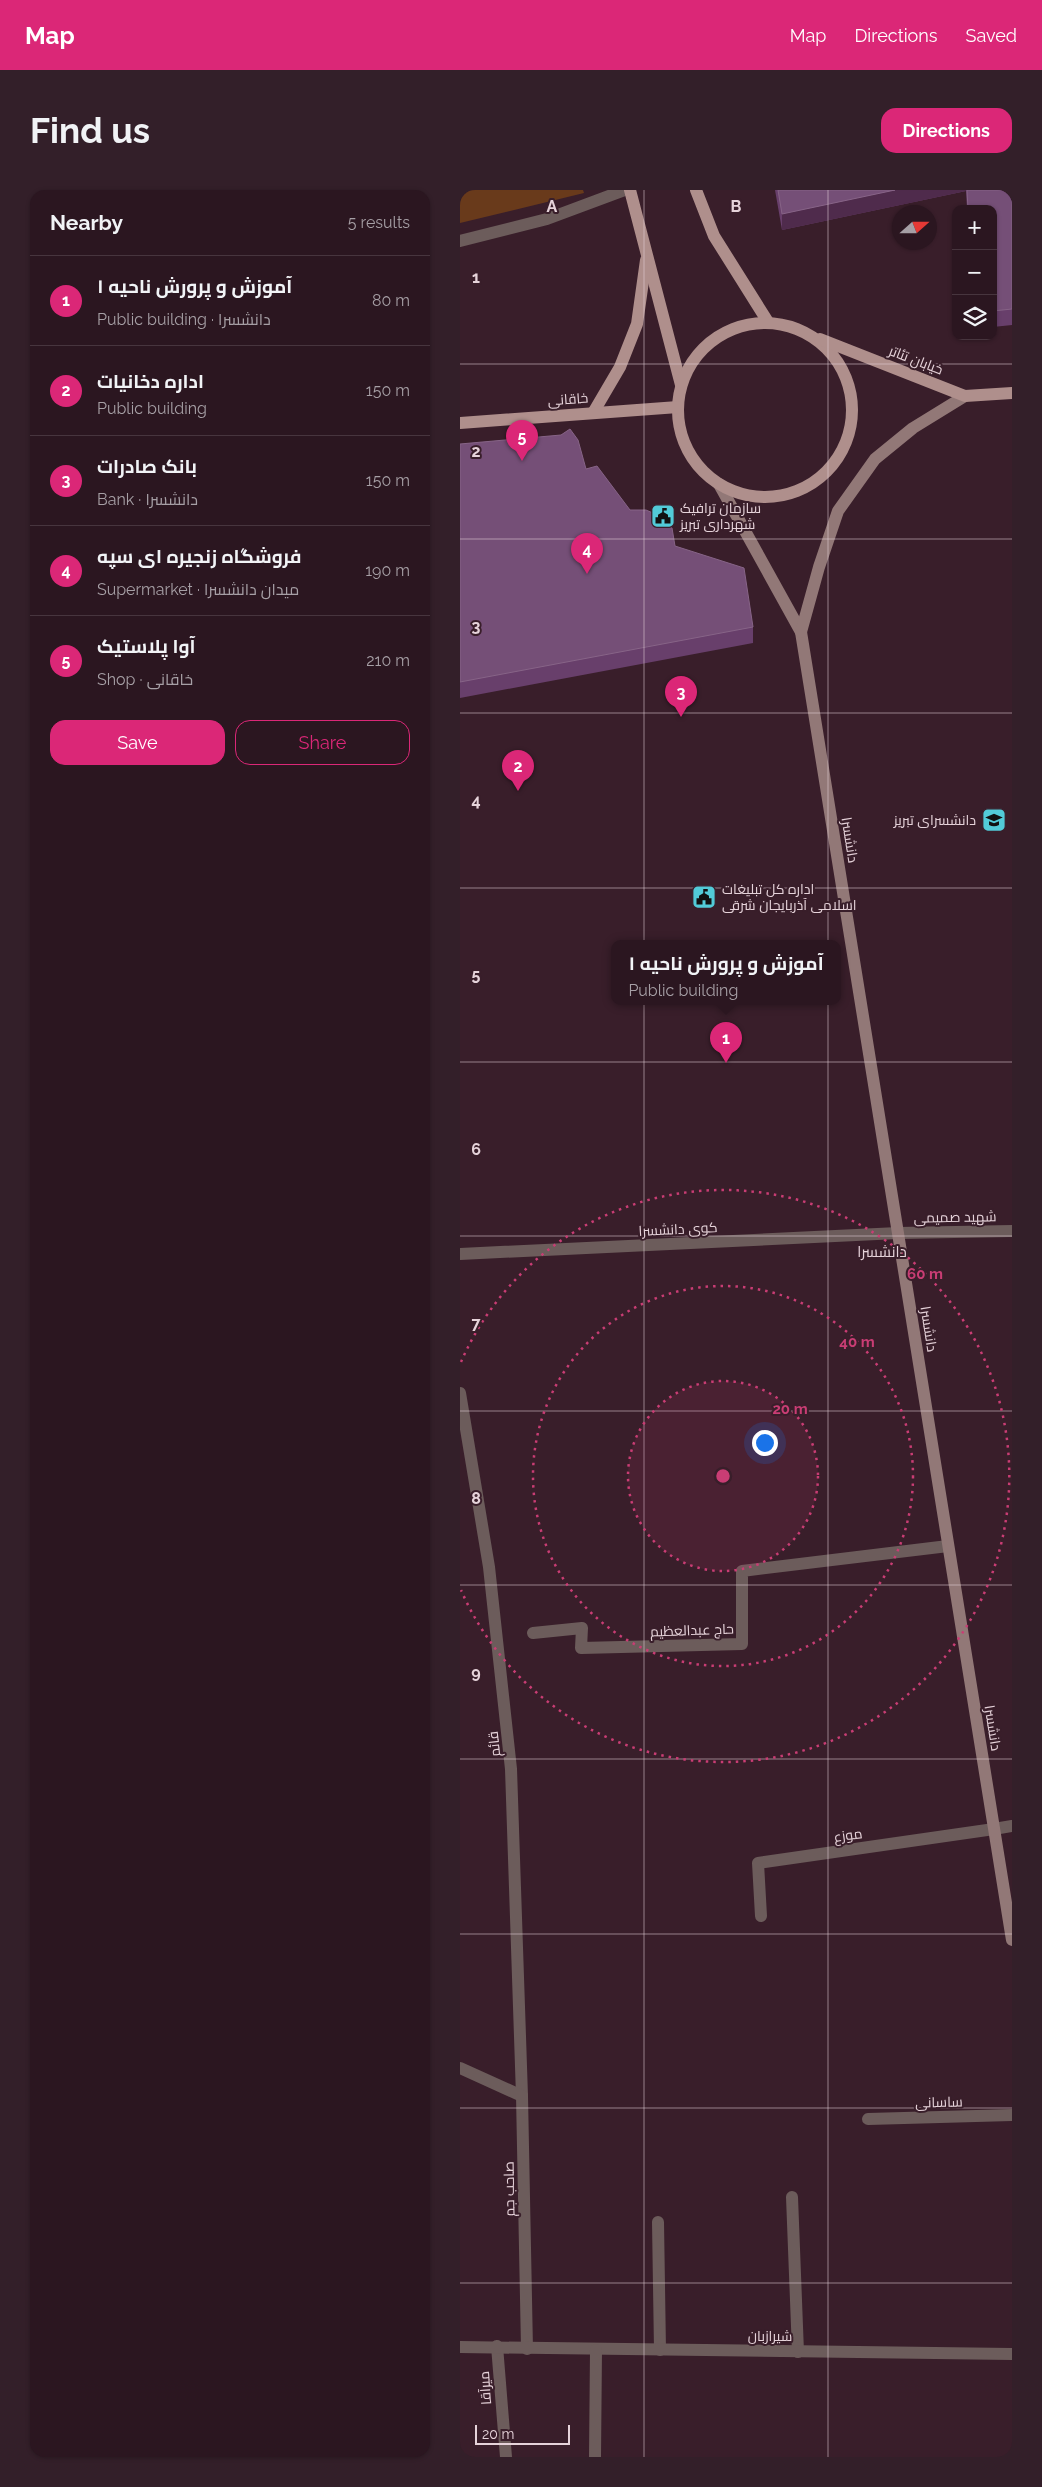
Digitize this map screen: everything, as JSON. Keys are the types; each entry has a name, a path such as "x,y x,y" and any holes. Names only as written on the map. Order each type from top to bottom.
{"main road":[{"path":"630,190 681,384 678,407 680,430 688,451 702,470 719,484 740,494 763,497 785,495 806,487 825,474 840,456 849,435 852,413 850,390 838,362 829,350 811,336 790,326 768,322 745,324 724,332 706,346 696,358 681,384"},
{"path":"696,190 714,236 768,322"},
{"path":"593,413 620,367 637,324 647,255"},
{"name":"خیابان تئاتر","path":"811,336 965,396 1012,393"},
{"path":"801,632 819,567 838,511 875,460 913,428 965,396"},
{"name":"خاقانی","path":"460,423 678,407"},
{"path":"719,484 801,632"},
{"name":"دانشسرا","path":"801,632 1012,1940"}],"street":[{"path":"460,241 547,219 625,190"},
{"name":"شهید صمیمی","path":"898,1233 1012,1231"},
{"name":"کوی دانشسرا","path":"460,1254 898,1233"},
{"name":"قائم","path":"460,1393 489,1567 511,1769 522,2096"},
{"name":"حاج عبدالعظیم","path":"533,1633 582,1628 581,1648 742,1644 742,1571 948,1546"},
{"path":"994,1829 1012,1826"},
{"name":"موزع","path":"761,1916 758,1863 994,1829"},
{"path":"460,2068 522,2096"},
{"name":"صاحب جم","path":"522,2096 527,2349"},
{"name":"ساسانی","path":"868,2119 1012,2115"},
{"path":"792,2197 798,2352"},
{"path":"658,2222 660,2350"},
{"name":"میرآقا","path":"497,2346 506,2457"},
{"name":"شیرازبان","path":"460,2347 1012,2354"},
{"path":"594,2457 596,2350"}],"shaded area":[{"path":"460,190 583,190 584,193 460,223"}],"building":[{"path":"778,190 895,190 782,214"},
{"path":"967,190 1012,190 1012,309 997,311 997,205 968,205"},
{"path":"570,429 578,440 586,469 597,466 630,510 646,510 662,517 672,528 675,546 744,568 753,627 460,682 460,444 561,435"}],"place":[{"name":"آوا پلاستیک","path":"522,461"},
{"name":"سازمان ترافیک شهرداری تبریز","path":"663,516"},
{"name":"فروشگاه زنجیره ای سپه","path":"587,574"},
{"name":"بانک صادرات","path":"681,717"},
{"name":"اداره دخانیات","path":"518,791"},
{"name":"دانشسرای تبریز","path":"994,820"},
{"name":"اداره کل تبلیغات اسلامی آذربایجان شرقی","path":"704,897"},
{"name":"آموزش و پرورش ناحیه ۱","path":"726,1063"}],"district":[{"name":"دانشسرا","path":"882,1252"}]}
